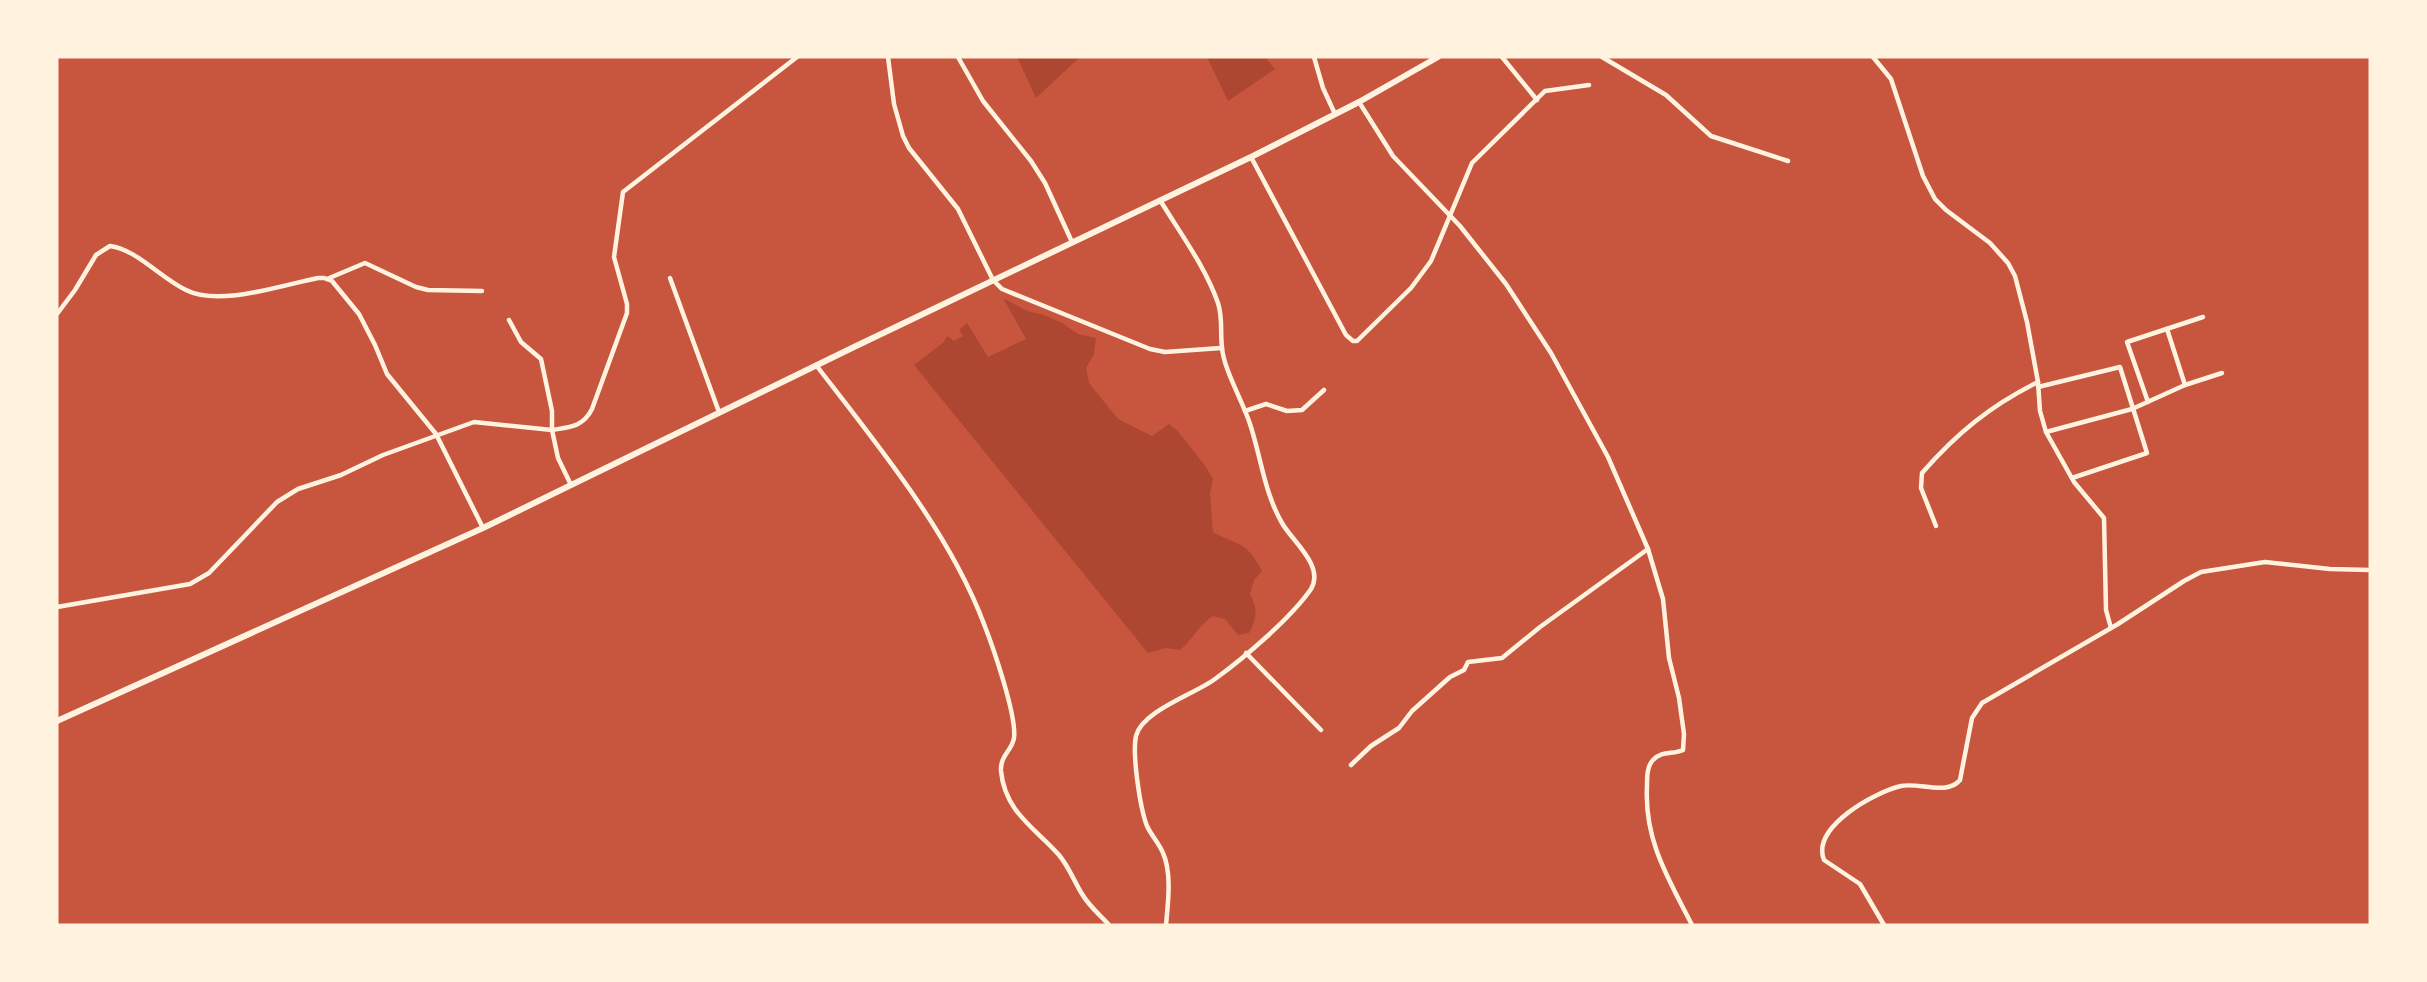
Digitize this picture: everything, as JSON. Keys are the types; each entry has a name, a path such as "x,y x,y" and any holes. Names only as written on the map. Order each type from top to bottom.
{"main road":[{"path":"57,720 483,528 816,365 1251,157 1359,102 1438,57"}],"street":[{"path":"57,607 190,584 209,573 241,538 288,494 341,475 436,434 474,422 552,429 578,425 588,416 625,319 627,304 614,253 623,192 797,57"},
{"path":"888,57 892,96 903,136 909,148 958,209 993,280 1009,293 1150,349 1166,352 1221,348"},
{"path":"958,57 983,101 1031,161 1045,183 1072,242"},
{"path":"1314,57 1323,88 1335,114"},
{"path":"1502,57 1537,100"},
{"path":"1602,57 1666,95 1711,136 1788,161"},
{"path":"1873,57 1891,79 1923,176 1935,199 1990,243 2004,258 2015,276 2027,322 2038,384 2040,411 2046,432 2072,478 2104,518 2106,610 2111,628"},
{"path":"1251,157 1346,335 1353,341 1362,339 1419,278 1431,261 1468,168 1545,91 1589,85"},
{"path":"1359,102 1393,156 1450,216 1506,284 1551,353 1608,458 1648,549 1663,598 1669,658 1679,698 1684,745 1680,752 1660,754 1651,761 1648,772 1646,808 1649,830 1660,862 1692,925"},
{"path":"1160,200 1212,287 1222,316 1221,348 1245,411 1270,501 1283,525 1308,558 1315,574 1314,581 1304,596 1246,653 1214,679 1149,718 1139,729 1136,737 1142,808 1148,829 1163,853 1166,865 1166,925"},
{"path":"57,314 96,255 110,246 128,252 186,291 210,297 228,297 318,278 327,279 364,263 416,287 428,290 482,291"},
{"path":"670,278 719,412"},
{"path":"327,279 339,289 359,314 387,374 436,434 483,528"},
{"path":"2148,402 2127,342 2203,317"},
{"path":"509,320 520,342 541,358 552,411 552,429 558,458 571,485"},
{"path":"2167,329 2185,385"},
{"path":"816,365 887,459 931,523 959,571 984,624 1010,711 1014,738 1003,756 1001,771 1007,794 1027,826 1059,855 1086,900 1109,925"},
{"path":"1936,526 1921,488 1922,473 1968,425 1993,406 2038,384 2120,368 2147,453 2072,478"},
{"path":"2046,432 2132,409 2185,385 2223,373"},
{"path":"1245,411 1266,404 1287,411 1302,410 1324,390"},
{"path":"1351,765 1371,746 1399,728 1412,711 1450,677 1464,670 1468,662 1498,660 1506,656 1540,627 1648,549"},
{"path":"1884,925 1860,884 1824,860 1821,849 1833,827 1844,816 1892,789 1913,785 1947,788 1957,784 1960,780 1972,718 1978,706 2151,604 2184,581 2208,570 2265,562 2341,570 2370,570"},
{"path":"1246,653 1320,730"}],"shaded area":[{"path":"1017,57 1080,57 1036,98"},
{"path":"1207,57 1265,57 1275,69 1228,101"},
{"path":"1003,298 1027,311 1062,323 1078,334 1096,338 1094,354 1086,368 1089,383 1118,419 1152,436 1169,424 1177,430 1206,467 1213,479 1210,493 1213,532 1247,549 1262,571 1254,580 1250,594 1256,614 1249,633 1238,635 1225,619 1213,616 1180,650 1166,648 1148,653 914,365 944,342 947,336 954,341 963,336 959,330 967,323 988,357 1026,339"}]}
